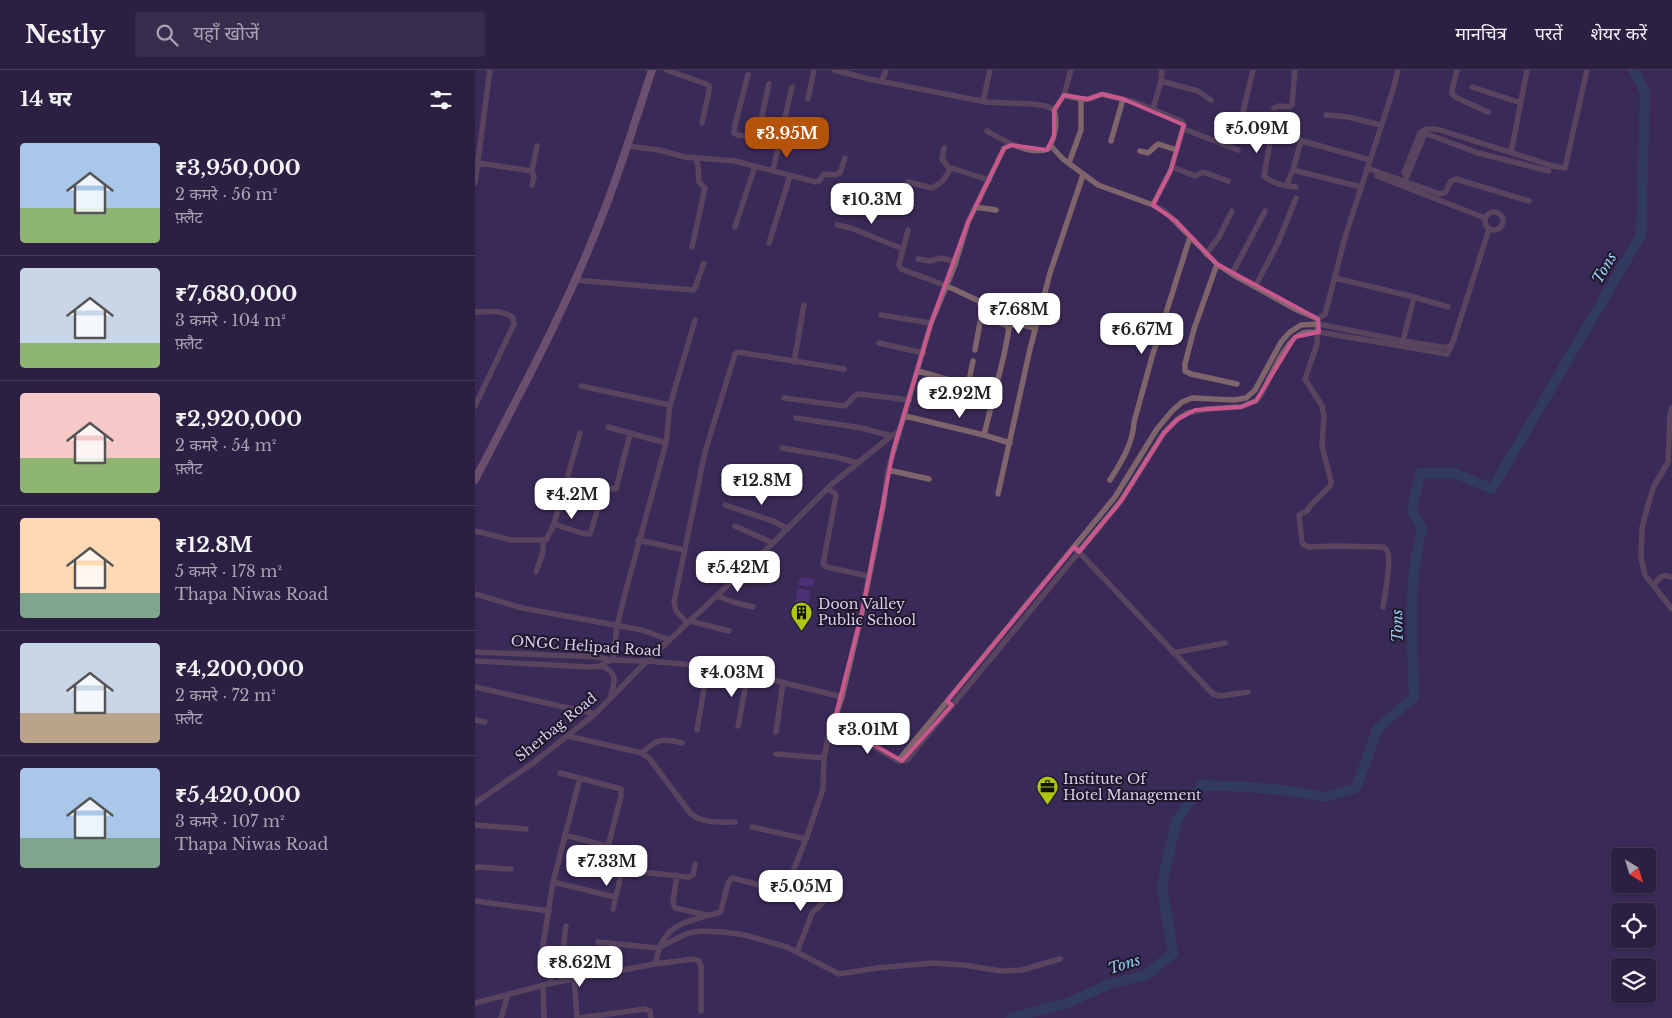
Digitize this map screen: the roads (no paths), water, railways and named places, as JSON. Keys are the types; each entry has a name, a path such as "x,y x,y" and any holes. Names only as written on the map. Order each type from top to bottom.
{"street":[{"path":"475,183 490,70"},
{"path":"475,480 596,232 652,70"},
{"path":"666,70 709,86 702,123"},
{"path":"808,99 814,70"},
{"path":"834,70 983,101 1031,104 1046,106 1054,110"},
{"path":"882,81 887,70"},
{"path":"983,101 990,70"},
{"path":"987,131 1011,145 1040,151 1046,150 1051,146 1054,136 1054,110 1064,95 1071,70"},
{"path":"1153,109 1162,70"},
{"path":"1242,116 1253,70"},
{"path":"1274,108 1292,105 1295,70"},
{"path":"897,761 1115,497 1157,429 1171,411 1182,402 1193,398 1234,400 1245,398 1255,390 1281,342 1290,332 1301,325 1319,321 1325,314 1346,234 1381,126 1396,70"},
{"path":"1456,70 1452,94 1488,112"},
{"path":"1511,153 1527,70"},
{"path":"1404,173 1417,139 1423,129 1430,128 1565,168 1587,70"},
{"path":"748,75 734,133 780,142"},
{"path":"1161,81 1199,91 1211,100"},
{"path":"757,138 769,84"},
{"path":"773,170 792,87"},
{"path":"1471,87 1521,103"},
{"path":"1064,95 1088,99 1103,94 1153,109 1181,121 1184,129 1172,167 1153,205"},
{"path":"1069,164 1081,130 1081,99"},
{"path":"1111,141 1123,99"},
{"path":"1326,115 1348,117 1381,126"},
{"path":"1184,129 1238,150"},
{"path":"1296,187 1287,186 1267,179 1264,176 1271,137 1276,132 1369,160"},
{"path":"1405,181 1424,136 1427,134 1478,153 1549,172"},
{"path":"1287,186 1301,140"},
{"path":"1140,151 1148,153 1158,144 1177,150"},
{"path":"655,964 662,940 671,930 721,911 728,883 732,878 779,890 786,887 807,839 823,789 824,758 828,738 842,698 883,507 888,470 931,323 947,286 975,207 1004,148 1011,145"},
{"path":"532,185 532,171 537,146"},
{"path":"627,146 659,150 685,158 695,157 735,161 816,182 824,174 835,175 840,173 845,158"},
{"path":"1051,146 1083,175 1105,188 1153,205 1166,212 1217,264 1295,309 1319,321 1403,341 1451,347"},
{"path":"944,148 943,161 948,166 989,180"},
{"path":"692,247 705,188 699,182 695,157"},
{"path":"478,162 532,171"},
{"path":"735,227 755,166"},
{"path":"1172,167 1195,176 1203,172 1228,181"},
{"path":"908,182 932,188 942,182 951,168"},
{"path":"1367,168 1443,194 1451,181 1456,178 1529,201"},
{"path":"1293,170 1361,187"},
{"path":"998,494 1035,328 1083,175"},
{"path":"769,243 790,176"},
{"path":"1377,176 1485,218"},
{"path":"1255,287 1278,243 1296,198"},
{"path":"975,207 996,210"},
{"path":"1206,254 1219,237 1232,211"},
{"path":"1232,274 1265,211"},
{"path":"1497,212 1503,220 1501,227 1495,230 1489,229 1485,225 1485,218 1487,215 1497,212"},
{"path":"837,225 851,228 903,249"},
{"path":"834,722 897,761 907,760 1121,502 1163,433 1178,419 1195,410 1241,407 1256,401 1287,346 1303,333 1319,332 1448,353 1489,229"},
{"path":"908,230 899,265 901,269 947,286 979,301 982,307 975,350"},
{"path":"1110,480 1134,433 1134,422 1152,357 1190,237"},
{"path":"918,259 930,261 941,258 956,262"},
{"path":"574,280 693,290 703,263"},
{"path":"1217,264 1194,329 1185,371 1237,384"},
{"path":"1335,278 1414,296 1448,307"},
{"path":"1403,341 1414,296"},
{"path":"794,362 804,305"},
{"path":"475,312 499,312 510,315 513,318 514,324 475,406"},
{"path":"881,315 931,323"},
{"path":"981,317 1006,325 1023,325 1035,328"},
{"path":"475,661 591,667 601,666 611,660 617,626 638,540 665,443 670,405 695,320"},
{"path":"1319,321 1315,353 1305,379 1322,406 1324,417 1322,446 1331,481 1330,486 1307,511 1299,515 1302,542 1309,547 1385,548 1388,553 1388,564 1383,607"},
{"path":"984,435 1007,340 1009,328 1006,325"},
{"path":"879,343 923,353"},
{"path":"729,631 689,622 676,611 674,605 705,452 735,354 738,352 843,369"},
{"path":"968,385 973,361"},
{"path":"917,371 995,393"},
{"path":"581,386 670,405"},
{"path":"784,398 844,406 848,404 851,398 859,394 909,400"},
{"path":"1672,408 1670,414 1670,463 1651,494 1642,528 1641,558 1645,575 1672,609"},
{"path":"905,416 1010,443"},
{"path":"796,418 862,428 891,436"},
{"path":"608,427 665,443"},
{"name":"Sherbag Road","path":"475,803 568,736 595,714 647,661 788,529 827,489 891,436 899,432"},
{"path":"475,531 506,539 543,541 548,537 554,524 581,433"},
{"path":"567,478 613,490 618,487 630,434"},
{"path":"782,448 835,456 858,463"},
{"path":"888,470 929,478"},
{"path":"554,524 590,534 604,488"},
{"path":"827,489 835,493 836,496 823,564 827,567 868,576"},
{"path":"725,505 773,521 788,529"},
{"path":"735,526 773,543"},
{"path":"638,540 684,550"},
{"path":"536,572 543,552 543,541"},
{"path":"1074,547 1213,694 1220,696 1248,692"},
{"path":"1653,584 1661,575 1664,574 1672,577"},
{"path":"475,594 522,608 643,630 670,640"},
{"path":"717,596 753,607"},
{"path":"1033,597 1039,601"},
{"path":"1173,652 1225,643"},
{"name":"ONGC Helipad Road","path":"475,652 597,656 611,660 708,666 748,674 842,698"},
{"path":"601,666 610,670 614,675 609,700"},
{"path":"697,730 708,666"},
{"path":"737,726 748,674"},
{"path":"776,732 783,683"},
{"path":"475,687 595,714"},
{"path":"947,701 953,705"},
{"path":"475,720 485,722"},
{"path":"568,736 642,753 649,758 691,814 706,822 735,822"},
{"path":"642,753 653,743 661,740 667,739 682,743"},
{"path":"776,754 824,758"},
{"path":"560,773 621,789 621,796 607,846 605,865 622,870 691,877 695,864"},
{"path":"551,983 549,965 543,955 543,945 553,882 581,778"},
{"path":"475,825 526,829"},
{"path":"752,828 807,839"},
{"path":"565,835 607,846"},
{"path":"475,868 479,866 511,869"},
{"path":"613,909 622,870"},
{"path":"677,875 673,902 675,908 707,916"},
{"path":"553,882 615,897"},
{"path":"797,952 812,913 827,900 834,887"},
{"path":"475,901 549,911"},
{"path":"561,981 566,926"},
{"path":"597,942 659,948 688,933 722,932 771,942 797,952 839,974 877,968 933,963 1001,970 1022,970 1060,959"},
{"path":"475,1002 574,978 694,959 699,961 701,966 701,1012"},
{"path":"574,978 578,1018 645,1009 650,1011 651,1018"},
{"path":"543,985 543,1018"},
{"path":"501,1018 508,994"}],"waterway":[{"name":"Tons","path":"1011,1018 1068,1003 1109,984 1146,975 1173,953 1162,888 1165,869 1177,820 1202,785 1291,791 1325,797 1356,788 1378,728 1414,697 1412,592 1417,550 1422,529 1412,510 1420,473 1455,473 1492,489 1641,235 1645,92 1634,70"}],"place":[{"name":"Doon Valley Public School","path":"802,631"},
{"name":"Institute Of Hotel Management","path":"1047,806"}]}
